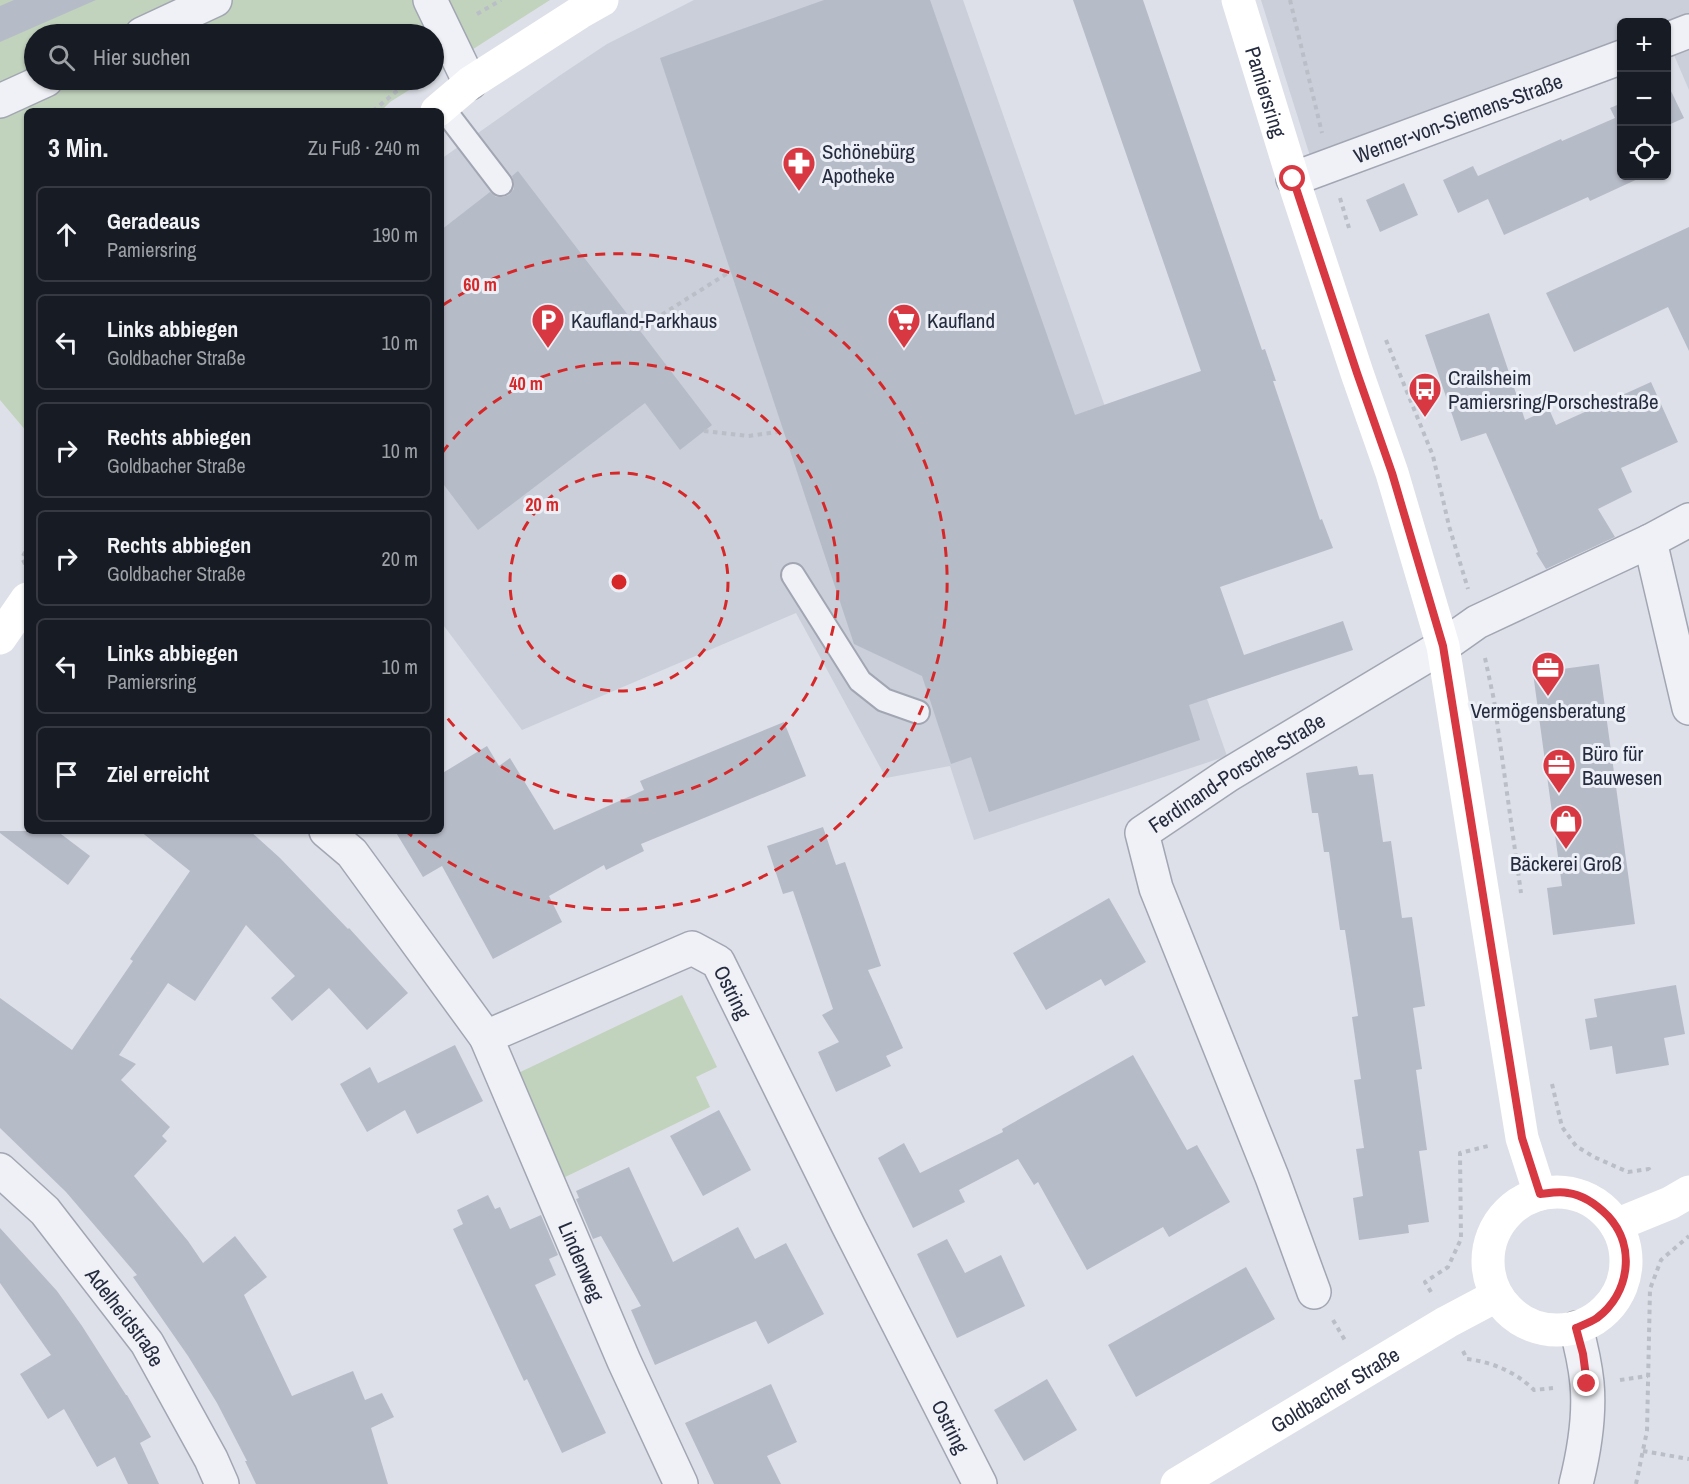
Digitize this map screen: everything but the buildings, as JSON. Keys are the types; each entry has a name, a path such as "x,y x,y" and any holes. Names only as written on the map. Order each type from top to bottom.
{"street":[{"path":"163,24 215,0"},
{"path":"430,0 442,24"},
{"path":"440,108 470,83 602,0"},
{"name":"Pamiersring","path":"1238,0 1293,179 1392,473 1443,646 1522,1138 1540,1194"},
{"path":"444,29 470,83"},
{"path":"1671,38 1689,31"},
{"name":"Werner-von-Siemens-Straße","path":"1293,179 1617,59"},
{"path":"0,101 24,90"},
{"name":"Ferdinand-Porsche-Straße","path":"1314,1292 1272,1177 1156,888 1143,833 1228,775 1443,646 1477,622 1650,542 1689,520"},
{"path":"1650,542 1689,708"},
{"path":"0,638 24,603"},
{"path":"330,834 352,853 486,1037"},
{"name":"Ostring","path":"486,1037 692,948 718,962 980,1484"},
{"name":"Lindenweg","path":"486,1037 624,1361 681,1484"},
{"name":"Adelheidstraße","path":"0,1170 45,1211 147,1343 211,1459 222,1484"},
{"path":"1569,1192 1596,1203 1616,1225 1626,1249 1625,1275 1615,1300 1597,1318 1576,1328 1550,1331 1528,1325 1510,1313 1496,1296 1487,1271 1488,1246 1499,1222 1517,1204 1540,1194 1569,1192"},
{"path":"1616,1225 1679,1198"},
{"name":"Goldbacher Straße","path":"1177,1484 1447,1322 1496,1296"},
{"path":"1576,1328 1583,1354 1587,1384 1586,1428 1576,1484"}],"lane":[{"path":"444,115 501,184"},
{"path":"793,575 860,681 884,700 918,712"}],"path":[{"path":"1290,0 1330,166 1351,233"},
{"path":"377,108 398,90"},
{"path":"639,329 731,271"},
{"path":"1382,330 1434,456 1449,526 1477,622 1494,700 1522,896"},
{"path":"704,431 748,436 784,431"},
{"path":"1550,1076 1562,1128 1576,1146 1628,1172 1649,1169 1679,1198"},
{"path":"1635,1484 1647,1431 1650,1289 1662,1260 1689,1236"},
{"path":"1314,1292 1366,1372"},
{"path":"1643,1451 1689,1459"}],"shaded area":[{"name":"Kaufland","path":"694,0 963,0 1227,756 974,840 950,766 886,778 796,613 522,730 444,626 444,157 607,44"},
{"path":"1261,0 1689,0 1689,90 1671,48 1671,18 1617,18 1617,43 1310,156"}],"green space":[{"path":"0,0 550,0 444,68 444,24 24,24 24,90 409,90 384,108 24,108 24,428 0,400"},
{"path":"682,995 717,1067 696,1077 710,1107 561,1179 512,1076"}],"place":[{"name":"Schönebürg Apotheke","path":"799,192"},
{"name":"Kaufland-Parkhaus","path":"548,349"},
{"name":"Kaufland","path":"904,349"},
{"name":"Crailsheim Pamiersring/Porschestraße","path":"1425,418"},
{"name":"Vermögensberatung","path":"1548,697"},
{"name":"Büro für Bauwesen","path":"1559,794"},
{"name":"Bäckerei Groß","path":"1566,850"}],"route":[{"path":"1293,179 1392,473 1443,646 1522,1138 1540,1194 1569,1192 1596,1203 1616,1225 1626,1249 1625,1275 1615,1300 1597,1318 1576,1328 1583,1354 1587,1384"}]}
